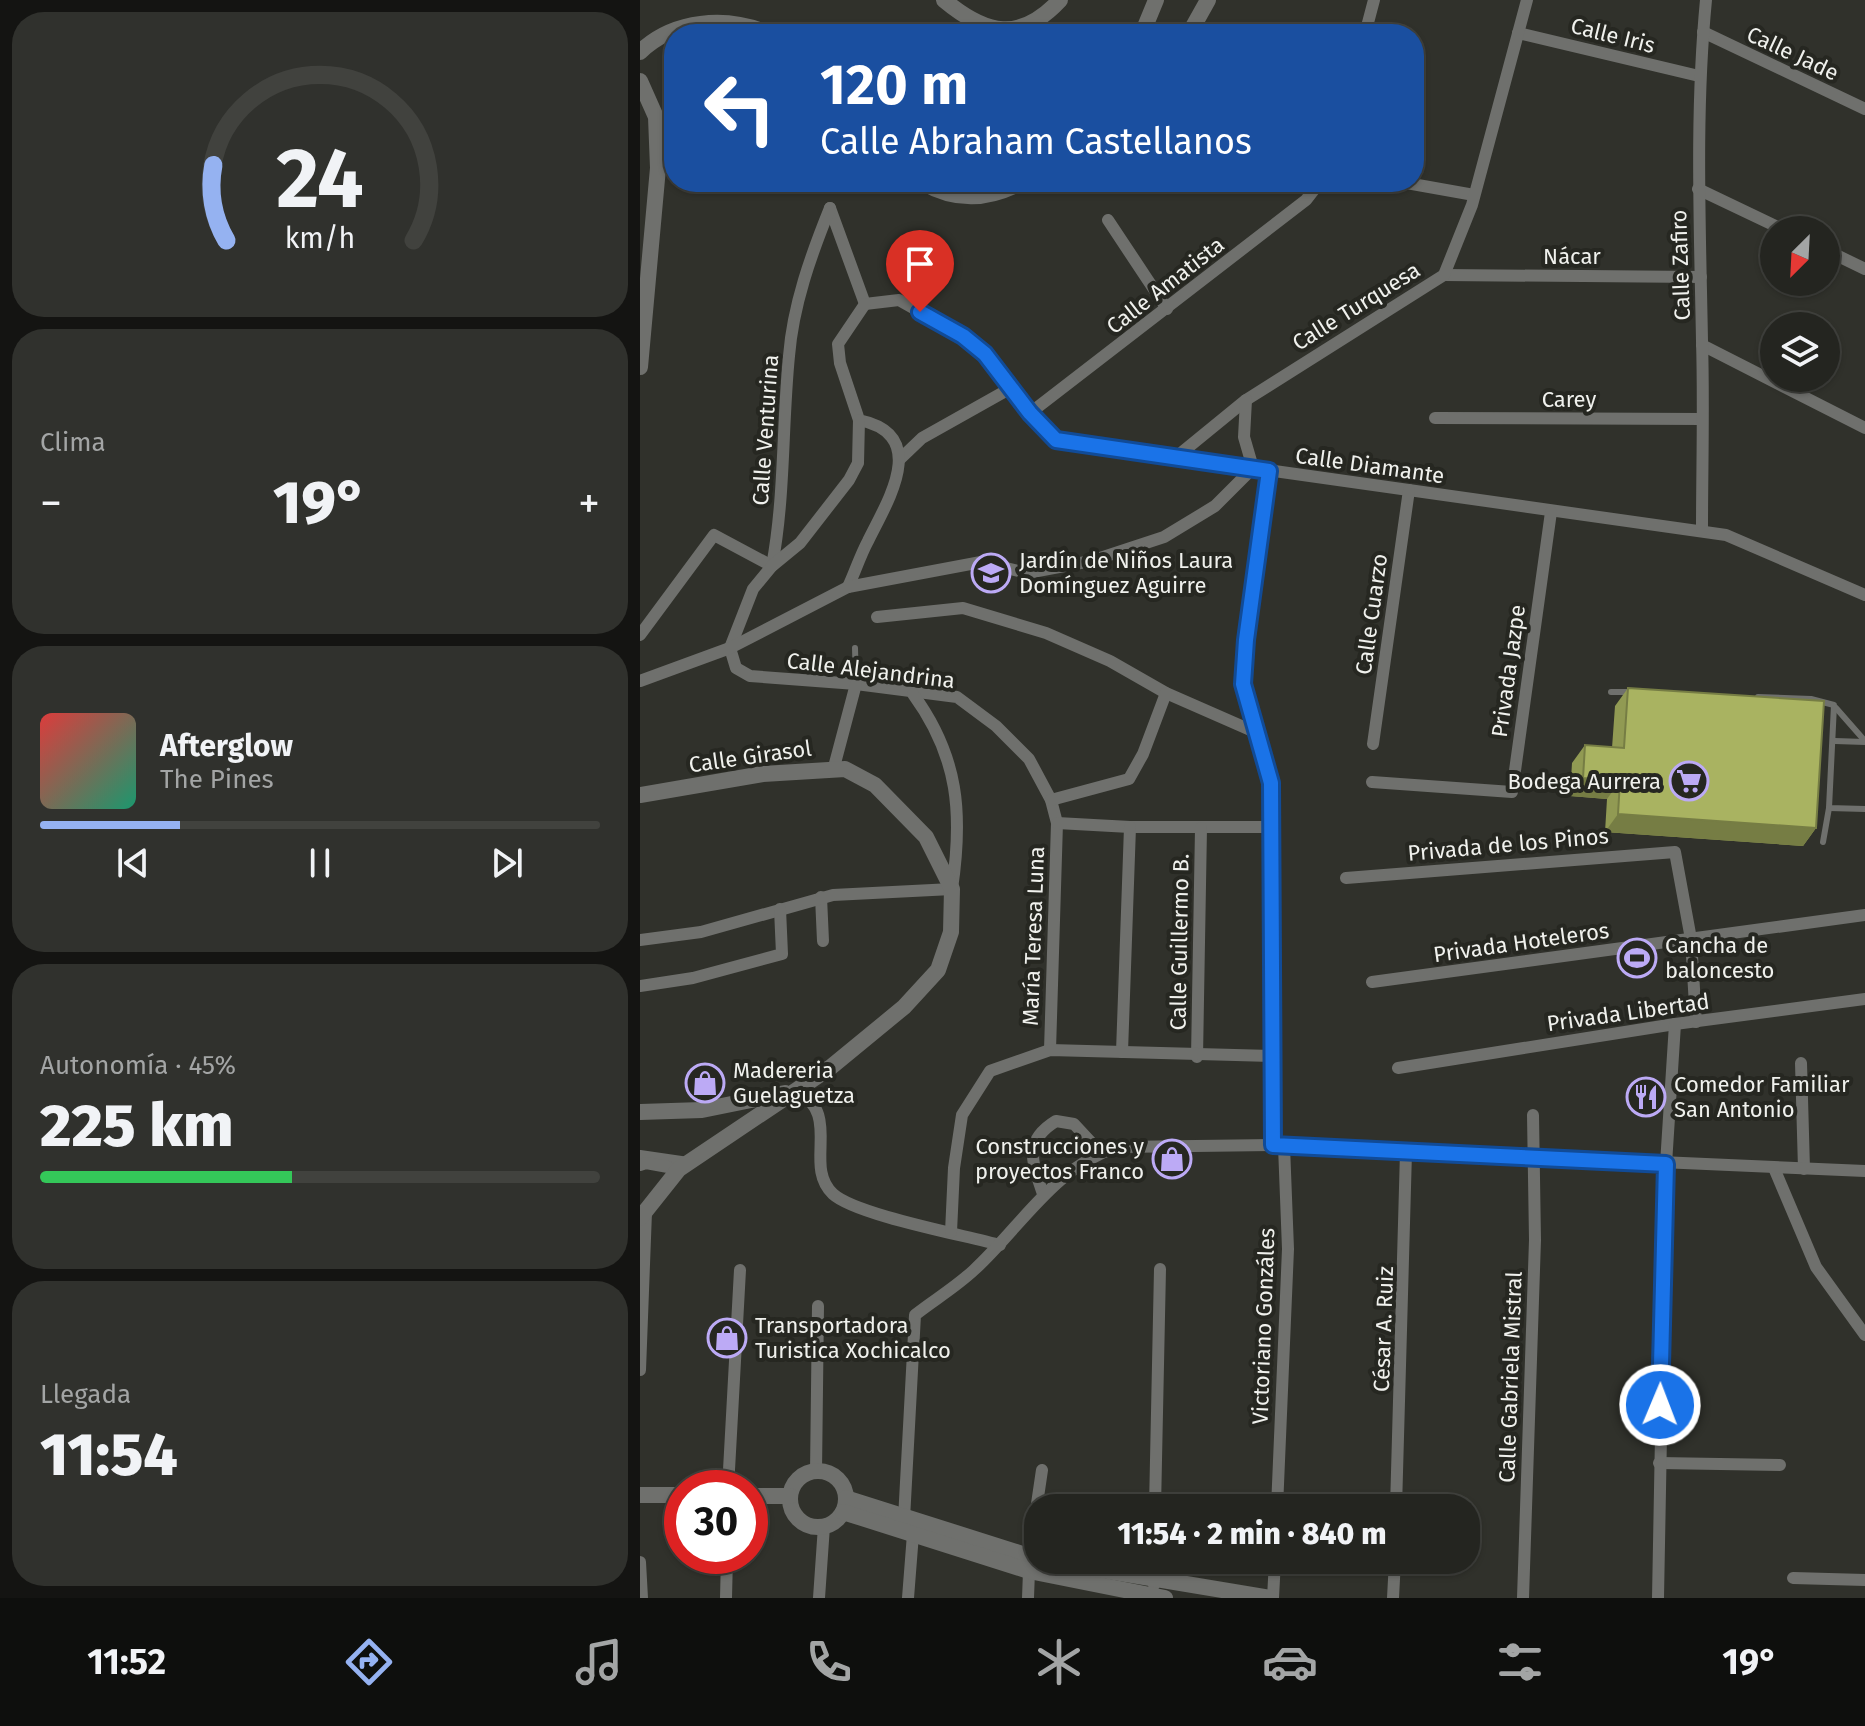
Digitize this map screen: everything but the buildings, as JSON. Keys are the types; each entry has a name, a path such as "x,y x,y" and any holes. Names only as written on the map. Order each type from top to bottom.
{"street":[{"path":"944,0 978,24"},
{"path":"1028,24 1043,18 1060,0"},
{"path":"1146,24 1156,0"},
{"path":"1195,24 1208,0"},
{"path":"1368,24 1374,0"},
{"name":"Calle Turquesa","path":"1175,458 1246,400 1444,275 1474,195 1527,0"},
{"name":"Calle Zafiro","path":"1702,530 1698,189 1699,76 1706,0"},
{"name":"Calle Jade","path":"1703,32 1865,109"},
{"path":"640,52 664,33"},
{"name":"Calle Iris","path":"1518,33 1699,76"},
{"path":"640,81 656,117 658,168 640,367"},
{"path":"1424,186 1474,195"},
{"path":"1698,189 1760,219"},
{"path":"944,192 969,198 1003,192"},
{"name":"Calle Amatista","path":"1030,413 1167,309 1312,192"},
{"name":"Calle Venturina","path":"730,648 753,589 772,566 782,498 789,353 811,254 830,208 865,304"},
{"path":"1108,220 1167,309"},
{"path":"1840,257 1865,269"},
{"name":"Nácar","path":"1444,275 1701,277"},
{"name":"Calle Diamante","path":"865,304 899,300 963,336 985,354 1030,413 1056,440 1551,512 1702,530 1726,535 1865,595"},
{"path":"640,635 714,535 772,566 800,543 849,480 858,463 859,420 840,363 838,344 865,304"},
{"path":"1702,345 1865,428"},
{"path":"899,460 922,438 1011,388"},
{"path":"640,681 730,648 848,587 981,562 1027,573 1091,561 1164,537 1215,506 1253,468 1244,437 1246,400"},
{"name":"Carey","path":"1435,418 1702,419"},
{"path":"848,587 898,478 899,460 888,432 876,424 859,420"},
{"name":"Victoriano Gonzáles","path":"1269,471 1243,684 1271,783 1273,1056 1288,1249 1278,1494"},
{"name":"Calle Cuarzo","path":"1373,744 1409,490"},
{"name":"Privada Jazpe","path":"1372,782 1512,792 1551,512"},
{"path":"877,617 963,608 1046,633 1110,661 1166,693 1255,732"},
{"name":"Calle Alejandrina","path":"730,648 736,668 750,676 856,684 913,694 957,697 996,726 1029,759 1051,800 1057,823"},
{"path":"834,767 856,684"},
{"path":"1051,800 1129,779 1143,754 1166,693"},
{"path":"640,1370 643,1215 684,1166 831,1067 904,1007 938,970 951,932 952,889 959,839 953,778 937,726 913,694"},
{"name":"Calle Girasol","path":"640,795 763,774 834,767 875,785 926,837 952,889"},
{"path":"1057,823 1130,827 1271,827"},
{"name":"María Teresa Luna","path":"1050,1050 1057,823"},
{"path":"1122,1052 1130,827"},
{"name":"Calle Guillermo B.","path":"1197,1057 1201,828"},
{"name":"Privada de los Pinos","path":"1346,878 1675,852 1691,939"},
{"path":"640,940 701,932 821,897 875,891 952,889"},
{"path":"821,897 823,941"},
{"path":"640,986 693,978 782,954 780,909"},
{"name":"Privada Hoteleros","path":"1372,982 1865,915"},
{"path":"1691,939 1696,1022"},
{"name":"Privada Libertad","path":"1398,1068 1675,1024 1865,999"},
{"path":"1658,1598 1666,1164 1675,1024"},
{"path":"951,1232 954,1168 962,1115 990,1071 1050,1050 1197,1057 1273,1056"},
{"path":"1801,1063 1804,1169"},
{"path":"640,1112 702,1110 795,1090 809,1097 823,1125 821,1172 833,1194 862,1208 1000,1245"},
{"name":"Calle Gabriela Mistral","path":"1523,1598 1535,1240 1533,1115"},
{"path":"1043,1194 1033,1166 1032,1147 1041,1130 1056,1121 1074,1124 1100,1152"},
{"path":"904,1519 915,1315 971,1273 1000,1245 1043,1194 1100,1152 1118,1147 1279,1146 1865,1171"},
{"name":"César A. Ruiz","path":"1396,1494 1406,1152"},
{"path":"640,1156 684,1166"},
{"path":"640,1165 684,1166"},
{"path":"1774,1168 1816,1267 1865,1335"},
{"path":"1155,1494 1160,1269"},
{"path":"729,1470 740,1270"},
{"path":"816,1472 818,1306"},
{"path":"1659,1463 1780,1465"},
{"path":"1040,1494 1042,1470"},
{"path":"819,1598 824,1526 844,1505 844,1489 833,1476 816,1472 799,1479 790,1496 799,1520 824,1526"},
{"path":"640,1495 664,1495"},
{"path":"768,1496 790,1496"},
{"path":"844,1505 904,1519 1024,1558"},
{"path":"844,1505 913,1534 1024,1559"},
{"path":"908,1598 913,1534"},
{"path":"640,1562 642,1598"},
{"path":"726,1598 727,1574"},
{"path":"1028,1598 1033,1574"},
{"path":"1082,1574 1156,1593 1272,1598 1274,1574"},
{"path":"1393,1598 1394,1574"},
{"path":"1793,1578 1865,1580"}],"lane":[{"path":"855,648 856,684"},
{"path":"1611,692 1641,693"},
{"path":"1750,697 1811,699 1834,705 1865,742"},
{"path":"1823,842 1835,741 1834,705"},
{"path":"1835,741 1865,742"},
{"path":"1829,808 1865,809"}],"place":[{"name":"Jardín de Niños Laura Domínguez Aguirre","path":"991,573"},
{"name":"Bodega Aurrera","path":"1689,781"},
{"name":"Cancha de baloncesto","path":"1637,958"},
{"name":"Madereria Guelaguetza","path":"705,1083"},
{"name":"Comedor Familiar San Antonio","path":"1646,1097"},
{"name":"Construcciones y proyectos Franco","path":"1172,1159"},
{"name":"Transportadora Turistica Xochicalco","path":"727,1338"}],"route":[{"path":"920,312 963,336 985,354 1030,413 1056,440 1094,448 1269,471 1243,684 1271,783 1273,1145 1666,1164 1660,1405"}]}
